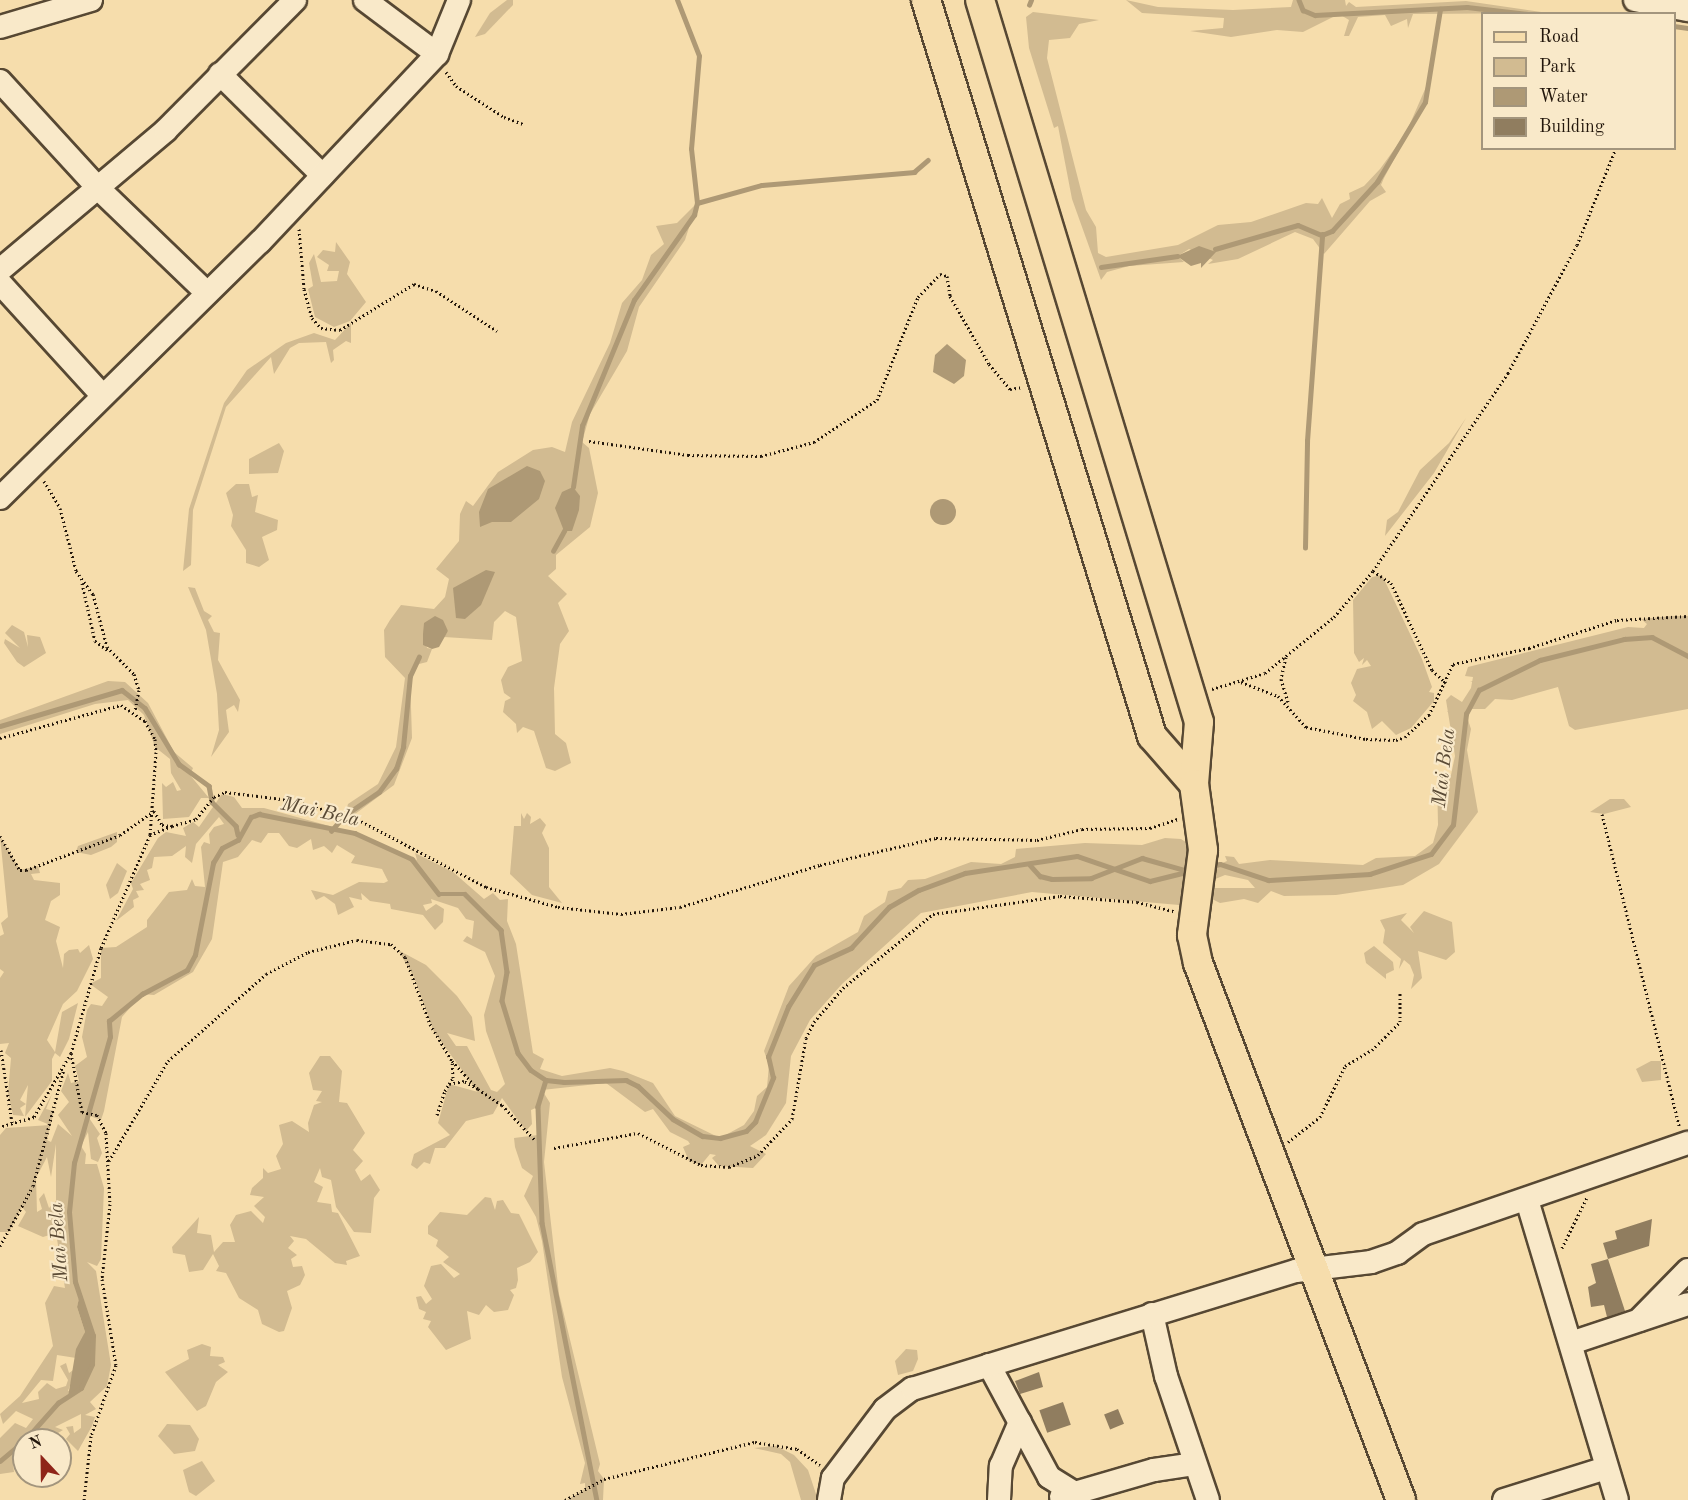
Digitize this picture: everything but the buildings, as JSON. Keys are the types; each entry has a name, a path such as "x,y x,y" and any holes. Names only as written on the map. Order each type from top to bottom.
{"main road":[{"path":"926,0 1046,383 1152,736 1196,797"},
{"path":"980,0 1199,722 1196,797 1203,850 1194,908 1198,963 1401,1500"}],"street":[{"path":"0,27 91,0"},
{"path":"0,270 99,189 295,0"},
{"path":"365,0 435,56"},
{"path":"0,496 292,208 435,56 459,0"},
{"path":"1635,0 1688,10"},
{"path":"220,74 322,176"},
{"path":"0,81 99,189 206,292"},
{"path":"0,283 102,395"},
{"path":"829,1500 833,1478 894,1402 912,1389 1296,1271 1371,1262 1397,1252 1423,1234 1527,1200 1686,1143"},
{"path":"1527,1200 1617,1500"},
{"path":"1637,1322 1688,1270"},
{"path":"1571,1343 1688,1304"},
{"path":"1152,1314 1194,1464 1208,1500"},
{"path":"989,1365 1049,1477 1064,1496 1100,1489 1154,1470 1194,1464"},
{"path":"999,1500 1001,1466 1020,1422"},
{"path":"1504,1500 1606,1468"},
{"path":"1100,1489 1126,1500"}],"path":[{"path":"435,56 456,86 504,117 523,124"},
{"path":"1191,694 1240,682 1265,673 1334,617 1373,571 1508,373 1577,245 1615,150"},
{"path":"292,208 312,318 334,331 359,319 414,284 436,291 497,330"},
{"path":"589,441 688,455 761,456 814,442 878,400 918,297 940,274 947,276 950,297 975,343 1010,389 1046,383"},
{"path":"33,464 60,508 70,556 81,579 95,641 111,651 134,674 139,690 135,710"},
{"path":"1373,571 1391,583 1432,670 1446,683"},
{"path":"81,579 93,594 111,651"},
{"path":"1240,682 1267,688 1288,703 1313,730 1396,740 1429,715 1446,683 1448,669 1461,662 1529,648 1617,620 1688,616"},
{"path":"1286,655 1281,679 1288,703"},
{"path":"0,738 114,704 135,710 155,739 154,811 150,835 101,948 71,1053 34,1117 0,1127"},
{"path":"150,835 196,819 214,797 225,792 290,800 357,819 486,887 558,907 621,914 680,907 798,871 936,838 1037,840 1082,830 1132,831 1162,825 1196,797"},
{"path":"154,811 162,825 172,826"},
{"path":"0,836 20,870 26,870 120,835 154,811"},
{"path":"1602,814 1651,1015 1686,1143"},
{"path":"555,1148 638,1134 701,1165 729,1167 758,1155 792,1119 806,1038 814,1022 843,988 914,925 933,914 1060,896 1194,908"},
{"path":"109,1161 168,1061 222,1010 290,959 339,943 382,941 405,957 430,1024 452,1061 478,1089"},
{"path":"1269,1152 1315,1122 1345,1066 1372,1050 1400,1022 1400,993"},
{"path":"1,1050 12,1123"},
{"path":"71,1053 82,1112 97,1115 107,1138 109,1161 102,1279 116,1365 91,1436 84,1500"},
{"path":"437,1115 449,1084 452,1061"},
{"path":"0,1246 33,1186 65,1064"},
{"path":"449,1084 464,1081 478,1089 502,1105 534,1138"},
{"path":"107,1138 120,1139"},
{"path":"1553,1284 1562,1248 1599,1174"},
{"path":"565,1500 604,1479 756,1442 797,1449 833,1478"}],"green space":[{"path":"507,0 513,0 513,5 485,34 475,37 490,13"},
{"path":"1126,0 1158,7 1233,10 1291,7 1293,0 1345,0 1346,6 1349,2 1356,7 1466,1 1541,12 1413,14 1408,28 1407,19 1391,26 1385,15 1358,17 1349,36 1344,36 1349,20 1339,14 1303,32 1277,30 1231,37 1190,31 1223,28 1224,18 1142,13"},
{"path":"1033,12 1099,20 1079,24 1070,38 1049,40 1047,58 1086,210 1096,227 1098,253 1106,257 1178,245 1218,225 1251,222 1306,203 1318,204 1322,198 1332,218 1340,204 1350,199 1349,193 1364,186 1380,169 1406,133 1429,80 1425,102 1384,178 1381,185 1386,192 1370,201 1324,254 1313,239 1295,232 1238,259 1208,264 1213,260 1189,249 1178,256 1184,262 1129,266 1107,272 1101,280 1072,199 1058,126 1054,128 1029,48 1026,17"},
{"path":"697,203 685,240 639,307 627,351 590,414 582,442 589,448 598,493 590,527 556,555 556,569 548,576 567,594 558,603 569,631 560,644 554,688 555,734 566,743 571,763 555,771 546,768 534,731 523,727 517,733 516,724 503,712 505,701 511,698 504,693 501,680 508,667 522,661 516,617 505,611 494,622 492,640 444,637 448,631 438,618 430,620 423,634 427,648 432,649 427,662 415,665 410,676 412,738 394,785 351,817 345,815 348,804 378,784 396,747 405,678 385,657 384,630 401,605 434,609 445,597 449,579 436,569 459,541 460,514 466,501 473,506 498,472 533,450 552,447 565,452 572,422 610,343 622,303 642,280 651,255 664,244 656,226 677,223"},
{"path":"336,242 350,262 347,274 366,302 350,321 334,327 315,317 308,289 313,286 309,263 314,254 321,282 337,281 339,271 327,271 329,265 317,257 323,250 335,252"},
{"path":"351,323 351,343 346,341 333,350 334,360 331,363 326,342 299,343 290,348 274,374 271,357 226,407 193,510 191,565 183,571 189,509 224,403 247,370 286,343 314,333 335,340"},
{"path":"1466,418 1434,473 1385,536 1387,520 1398,512 1420,470 1449,443"},
{"path":"279,443 284,451 278,473 249,474 249,459"},
{"path":"236,484 249,484 252,497 258,495 255,512 278,520 277,530 262,537 269,560 259,567 246,563 246,550 231,526 233,515 226,493"},
{"path":"1382,575 1422,659 1432,687 1429,692 1434,693 1434,701 1411,728 1396,735 1382,721 1372,729 1367,712 1353,701 1356,695 1351,683 1357,669 1371,666 1367,660 1362,665 1364,658 1359,662 1354,653 1353,600 1372,577"},
{"path":"188,587 195,588 204,611 212,616 208,620 214,632 220,633 218,660 240,700 238,712 234,705 226,710 229,732 211,757 219,730 217,694 206,630"},
{"path":"1688,616 1688,709 1575,730 1569,726 1558,687 1512,700 1495,699 1485,709 1471,709 1466,714 1471,729 1467,750 1478,812 1439,864 1403,885 1336,895 1284,896 1271,891 1258,903 1244,899 1220,903 1208,897 1210,888 1255,888 1248,880 1225,875 1208,882 1195,902 1179,905 1032,892 921,913 842,984 810,1020 791,1056 786,1103 766,1135 750,1146 766,1154 753,1168 719,1166 712,1158 716,1155 710,1154 701,1165 689,1161 683,1147 690,1144 688,1141 670,1132 653,1109 645,1112 606,1083 542,1090 550,1103 544,1162 559,1294 600,1464 598,1471 604,1479 603,1500 567,1500 585,1489 585,1483 580,1484 585,1463 562,1377 542,1241 536,1217 524,1196 533,1176 522,1168 514,1138 538,1135 538,1107 531,1110 532,1124 526,1131 502,1098 493,1114 466,1121 445,1148 435,1148 430,1164 424,1162 417,1169 411,1165 414,1154 450,1135 438,1123 449,1084 478,1092 434,1032 414,977 398,950 426,965 457,996 472,1017 475,1041 447,1033 456,1046 467,1046 491,1090 497,1092 505,1084 486,1031 484,1015 495,976 485,952 463,941 467,936 472,939 474,921 466,919 458,908 431,899 432,903 423,905 426,911 436,904 444,909 443,922 435,930 423,915 391,909 390,904 370,901 361,893 362,900 349,897 354,907 338,915 335,904 324,896 316,900 311,890 333,895 359,882 384,883 388,881 382,869 351,863 355,856 337,845 332,853 324,846 313,850 311,839 297,848 289,846 279,833 268,833 261,843 252,840 238,857 223,862 212,939 193,972 154,995 142,994 122,1017 101,1120 87,1115 100,1134 97,1138 102,1153 98,1162 91,1159 88,1132 81,1146 86,1154 85,1164 97,1164 104,1188 101,1259 97,1266 87,1262 96,1271 111,1365 107,1386 90,1402 96,1409 85,1415 95,1417 92,1426 78,1451 72,1445 72,1428 66,1427 73,1426 74,1433 81,1428 81,1414 55,1427 58,1428 26,1428 33,1419 16,1411 3,1424 0,1414 20,1396 53,1346 45,1303 54,1286 65,1288 56,1233 43,1237 18,1226 26,1212 22,1207 9,1232 0,1232 0,1135 6,1128 50,1125 38,1120 52,1094 46,1109 54,1111 47,1140 51,1142 58,1124 72,1136 58,1115 69,1102 61,1091 68,1073 71,1083 79,1081 75,1066 87,1057 82,1037 87,1010 91,1004 102,1006 108,997 90,984 101,978 101,948 116,947 147,927 147,920 169,892 187,890 192,879 195,886 205,887 201,847 204,842 210,844 209,834 214,827 224,824 219,817 196,844 192,863 185,857 186,846 172,856 154,857 152,868 147,870 150,880 140,884 144,890 136,891 139,897 133,900 134,907 116,921 133,889 131,883 158,838 166,832 186,836 183,828 193,822 199,827 222,794 234,797 242,808 264,808 355,833 417,860 415,853 453,872 484,899 493,893 500,900 508,899 507,921 516,944 533,1053 544,1059 540,1069 562,1076 610,1068 623,1071 653,1083 675,1116 720,1138 744,1125 754,1111 757,1096 767,1087 769,1065 764,1051 789,986 816,956 858,932 864,916 885,902 888,891 901,888 908,880 925,879 971,862 1001,864 1015,857 1016,849 1085,843 1142,845 1165,838 1181,839 1220,864 1227,861 1225,856 1234,857 1239,864 1270,860 1363,865 1376,858 1415,856 1433,843 1438,825 1437,776 1451,775 1455,756 1446,700 1451,695 1462,702 1471,688 1473,677 1465,676 1468,667 1628,627 1644,628 1647,624 1641,619","holes":["56,1144 56,1201 49,1208 44,1193 39,1199 42,1209 37,1212 36,1178 47,1157 51,1177","80,1295 93,1336 89,1373 81,1388 68,1391 76,1368 69,1373 66,1363 60,1366 68,1380 66,1386 56,1389 47,1383 38,1392 39,1399 22,1403 41,1380 53,1381 57,1355 76,1358 85,1332 77,1307"]},
{"path":"12,625 24,632 28,647 27,635 40,637 46,653 24,667 17,662 4,643 5,639 20,648 5,633"},
{"path":"108,681 125,682 148,703 174,752 193,768 190,775 209,798 201,798 189,817 163,819 162,783 166,787 173,782 177,791 181,790 171,773 170,759 155,747 144,715 128,700 95,704 0,734 0,720"},
{"path":"1610,799 1624,799 1631,807 1604,814 1590,812"},
{"path":"521,813 524,819 527,813 531,817 530,824 540,818 546,825 542,833 549,848 549,887 562,903 532,895 510,874 514,826 521,826"},
{"path":"117,832 117,842 111,847 91,855 76,852 78,846"},
{"path":"0,836 20,870 38,866 40,873 31,874 34,880 60,883 60,895 51,901 45,920 60,927 56,941 63,968 64,954 69,950 78,949 80,953 89,945 93,959 77,991 63,1004 47,1040 55,1052 62,1012 78,1003 69,1039 60,1057 55,1053 52,1059 52,1081 25,1117 28,1085 20,1100 26,1104 20,1108 24,1116 13,1115 8,1093 11,1058 5,1053 9,1043 0,1044 0,978 4,972 0,969 0,936 4,934 1,923 8,917"},
{"path":"117,863 127,871 118,893 110,899 106,885"},
{"path":"1424,911 1452,922 1455,952 1446,960 1418,951 1422,978 1411,989 1414,975 1410,965 1404,960 1399,969 1401,959 1383,943 1385,930 1380,920 1407,913 1401,920 1414,933 1410,927"},
{"path":"1374,946 1393,962 1394,970 1386,974 1386,979 1366,963 1364,953"},
{"path":"320,1056 330,1056 342,1071 339,1102 347,1103 365,1133 353,1150 363,1161 355,1170 361,1181 370,1174 380,1190 374,1198 371,1233 354,1232 336,1207 331,1180 322,1177 320,1168 314,1182 323,1187 317,1202 331,1204 332,1212 338,1213 360,1256 346,1261 347,1265 335,1263 306,1239 290,1236 294,1241 288,1248 297,1255 291,1259 293,1267 302,1266 305,1275 300,1285 287,1291 292,1308 284,1331 279,1332 262,1324 258,1310 239,1298 226,1273 216,1271 219,1266 213,1254 203,1270 189,1272 185,1255 173,1253 172,1247 199,1217 197,1233 211,1235 214,1252 223,1242 235,1242 230,1225 236,1215 251,1211 263,1223 265,1217 254,1206 264,1197 250,1195 252,1188 263,1178 263,1168 268,1173 281,1169 276,1156 283,1144 279,1125 292,1121 309,1132 308,1123 314,1105 322,1102 316,1101 322,1091 313,1090 309,1073"},
{"path":"1651,1061 1661,1061 1661,1080 1642,1082 1636,1069"},
{"path":"485,1197 491,1198 495,1210 497,1201 503,1200 511,1213 519,1214 538,1252 530,1262 517,1268 518,1280 516,1288 510,1290 514,1295 508,1310 494,1312 486,1305 479,1315 467,1311 471,1339 446,1350 428,1327 431,1321 423,1319 426,1312 419,1309 416,1297 421,1296 426,1304 432,1299 424,1286 431,1266 441,1264 454,1278 460,1274 443,1262 449,1257 436,1246 438,1240 428,1234 428,1226 440,1212 467,1215"},
{"path":"202,1344 211,1347 210,1356 223,1357 225,1362 218,1365 228,1372 216,1382 206,1406 197,1411 165,1372 189,1359 187,1350"},
{"path":"906,1349 917,1350 918,1359 913,1371 898,1375 895,1361"},
{"path":"15,1423 26,1428 12,1428 12,1472 0,1474 0,1438"},
{"path":"167,1424 190,1425 199,1439 195,1451 174,1454 158,1436"},
{"path":"776,1446 794,1455 808,1470 818,1500 801,1500 790,1462 781,1454 754,1448"},
{"path":"202,1461 215,1481 196,1496 189,1492 183,1470"}],"water":[{"path":"1199,246 1216,252 1201,268 1201,263 1191,266 1177,256"},
{"path":"947,344 966,360 964,376 954,384 933,372 935,355"},
{"path":"527,466 540,471 545,481 539,499 511,522 492,522 480,527 479,512 488,489"},
{"path":"573,487 580,496 579,510 572,531 564,531 555,508 562,492"},
{"path":"943,499 952,503 956,512 952,521 943,525 934,521 930,512 934,503"},
{"path":"486,570 495,572 481,605 465,619 456,618 453,588"},
{"path":"435,616 443,620 448,631 439,647 432,649 423,645 424,623"},
{"path":"80,1294 93,1336 92,1364 81,1388 68,1397 76,1349 85,1332 77,1307"}],"waterway":[{"path":"573,487 582,426 634,300 694,215 697,203 691,149 699,56 677,0"},
{"path":"1029,5 1031,0"},
{"path":"1299,0 1303,10 1315,15 1467,7 1511,12"},
{"path":"1215,249 1298,225 1322,235 1332,231 1377,182 1425,102 1440,9"},
{"path":"1676,26 1688,28"},
{"path":"697,203 762,185 914,172 928,160"},
{"path":"1305,548 1307,441 1322,235"},
{"path":"1101,267 1177,256"},
{"path":"553,551 564,531"},
{"name":"Mai Bela","path":"1210,866 1220,864 1268,880 1370,874 1431,854 1453,825 1466,714 1479,690 1540,660 1624,639 1652,637 1688,656"},
{"path":"331,831 345,815 379,792 396,769 403,747 410,676 419,657"},
{"path":"0,726 122,690 145,708 179,764 209,786 212,802 236,826 238,835"},
{"name":"Mai Bela","path":"36,1428 58,1403 81,1388 92,1364 93,1336 75,1282 69,1212 74,1163 110,1037 109,1021 142,994 187,970 195,955 213,863 222,848 238,840 251,817 259,814 355,833 412,859 439,894 465,894 501,930 507,972 502,1001 518,1053 531,1070 546,1080 564,1082 626,1080 638,1086 673,1119 703,1136 720,1138 746,1131 755,1122 773,1078 768,1057 788,1007 814,965 851,948 889,907 919,890 965,873 1077,856 1150,881 1190,871"},
{"name":"Mai Bela","path":"1030,865 1040,876 1052,879 1091,878 1142,858 1188,871"},
{"path":"546,1080 538,1107 542,1223 597,1500"},
{"name":"Mai Bela","path":"0,1461 12,1451"}]}
